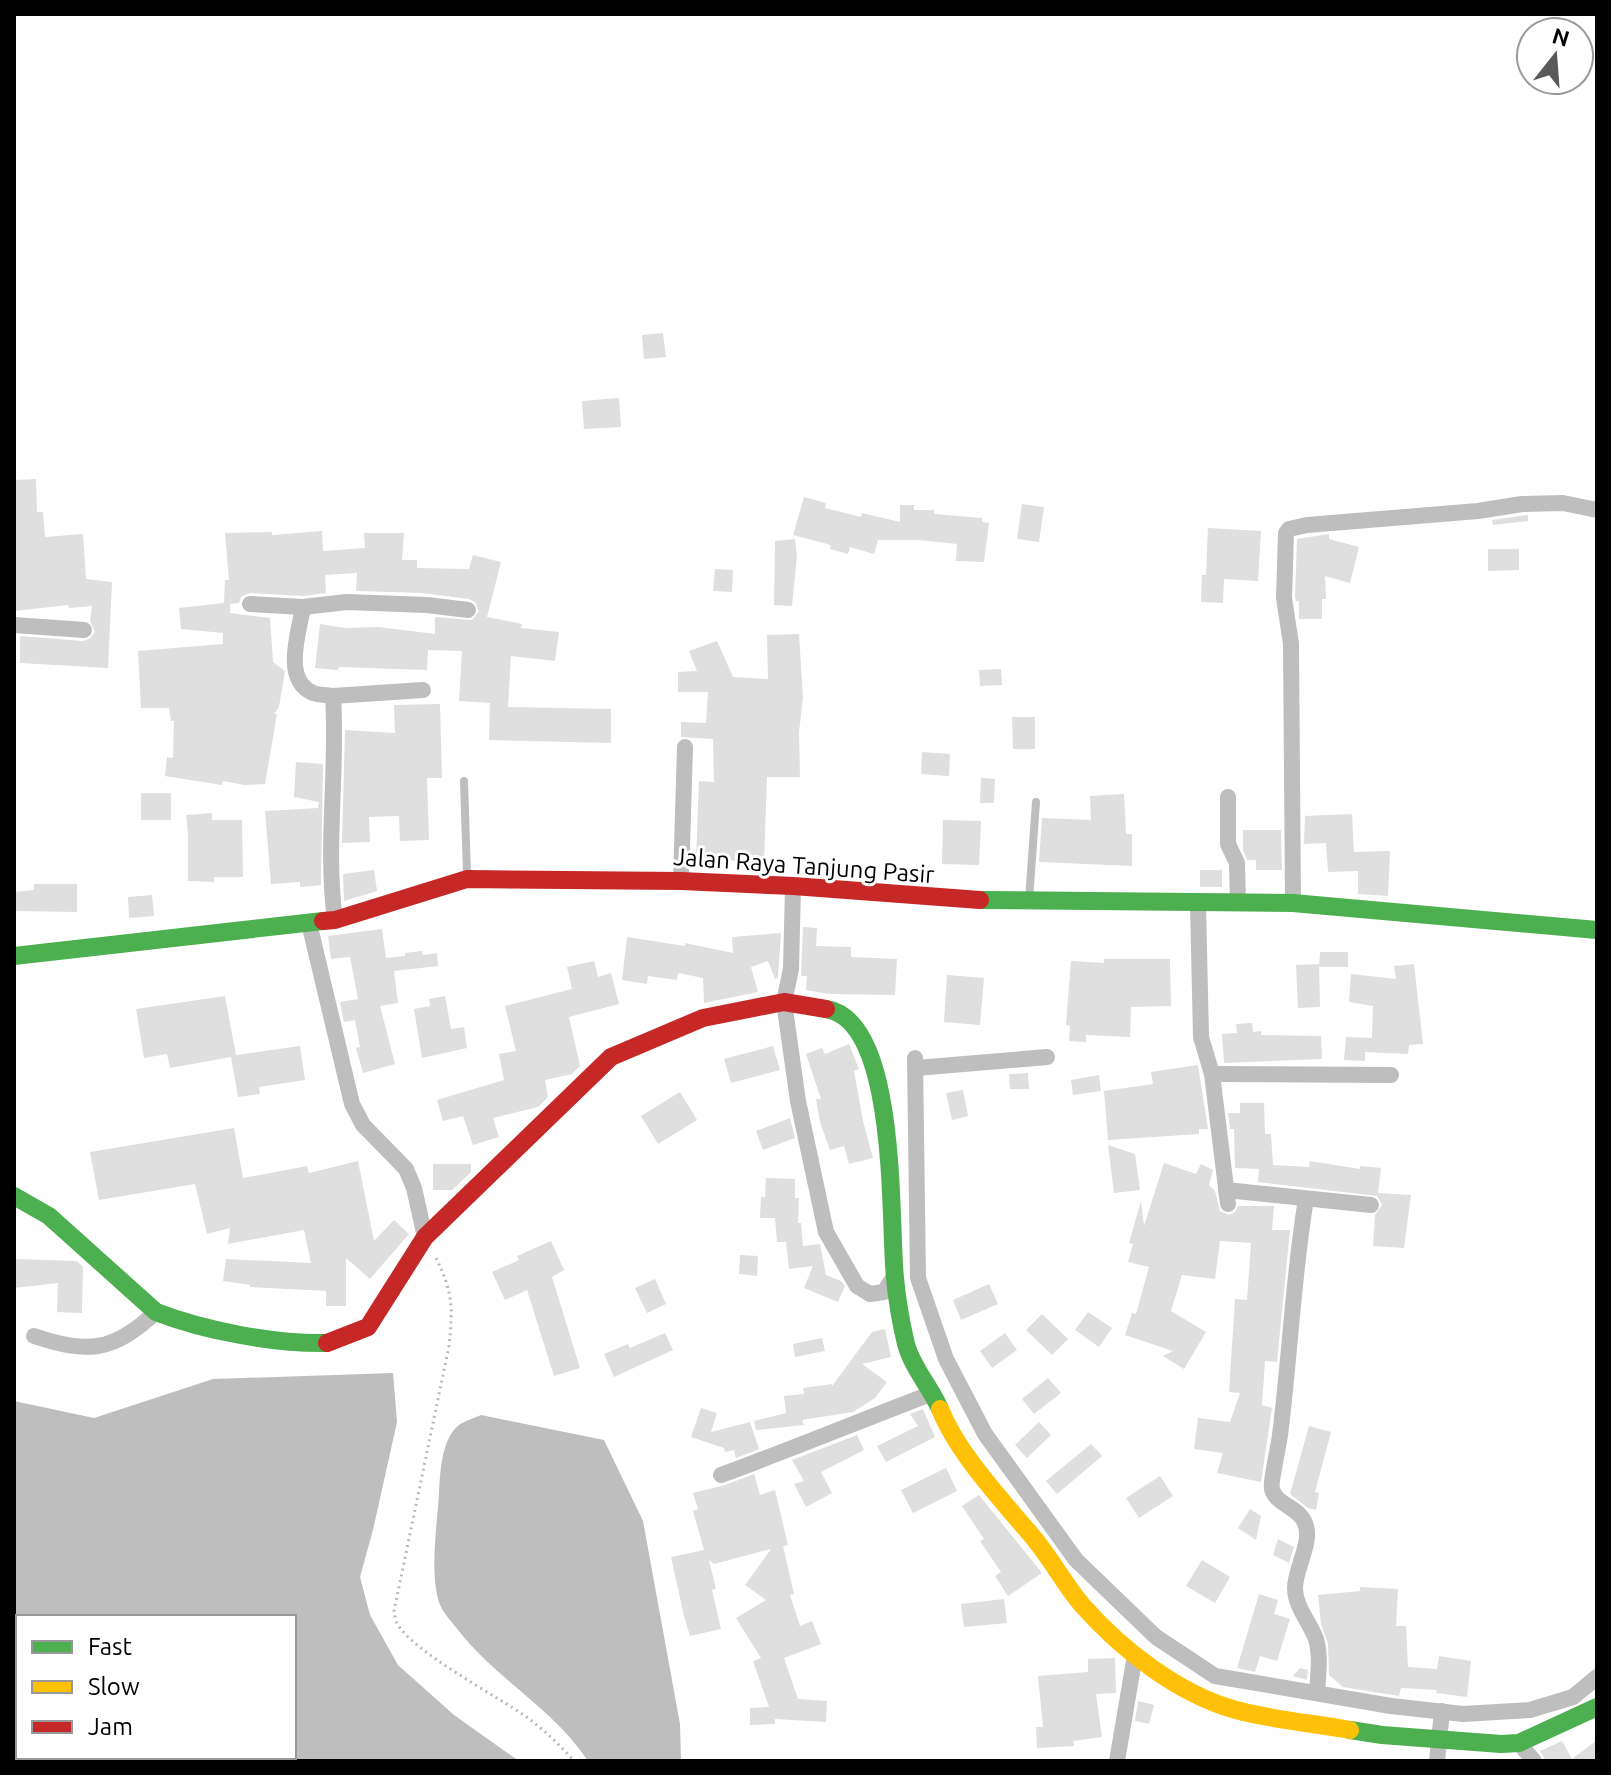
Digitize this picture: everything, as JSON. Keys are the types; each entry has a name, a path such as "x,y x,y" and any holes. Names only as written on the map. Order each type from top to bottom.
{"street":[{"path":"1293,903 1291,644 1284,598 1286,533 1289,529 1522,504 1563,503 1597,510"},
{"path":"250,604 303,607 347,602 468,610"},
{"path":"303,607 294,666 301,684 312,693 333,696 423,690"},
{"path":"14,625 84,630"},
{"path":"333,696 336,743 331,789 335,920"},
{"path":"681,881 685,747"},
{"path":"1228,797 1228,844 1237,863 1238,903"},
{"name":"Jalan Raya Tanjung Pasir","path":"14,956 335,920 467,879 681,881 793,886 968,900 1293,903 1597,930"},
{"path":"793,886 791,969 785,998 798,1101 826,1232 857,1286 870,1294 884,1292 891,1281 906,1279"},
{"path":"1198,904 1201,1037 1212,1074 1227,1197 1371,1205"},
{"path":"309,923 352,1104 363,1125 406,1169 424,1232"},
{"path":"14,1196 49,1216 113,1272 141,1302 156,1312 177,1320 292,1344 329,1343 368,1327 424,1232 611,1057 703,1018 785,998 835,1010 855,1026 868,1047 878,1074 906,1279 946,1359 985,1434 1076,1560 1156,1637 1215,1676 1391,1706 1501,1744 1519,1743 1597,1707"},
{"path":"1047,1057 916,1063 906,1279 907,1348 933,1393 947,1428 1048,1555 1082,1605 1135,1655 1181,1689 1236,1710 1382,1735 1441,1724 1463,1714 1530,1710 1573,1697 1597,1677"},
{"path":"1212,1074 1391,1075"},
{"path":"1306,1199 1299,1238 1289,1366 1271,1483 1275,1495 1300,1514 1305,1522 1305,1540 1295,1588 1319,1651 1317,1693"},
{"path":"34,1336 66,1346 84,1348 105,1344 124,1338 156,1312"},
{"path":"721,1475 933,1393"},
{"path":"1117,1761 1135,1655"},
{"path":"1437,1761 1441,1724"},
{"path":"1519,1743 1534,1761"}],"lane":[{"path":"464,781 467,879"},
{"path":"1029,901 1036,802"}],"path":[{"path":"424,1232 449,1283 452,1316 449,1346 394,1611 396,1622 407,1636 436,1658 528,1718 574,1761"}],"shaded area":[{"path":"393,1373 397,1422 360,1577 370,1615 398,1665 454,1715 519,1761 84,1761 296,1759 296,1615 16,1615 14,1706 14,1401 94,1418 213,1379"},
{"path":"481,1415 604,1440 643,1521 680,1724 681,1761 588,1761 559,1725 473,1647 442,1608 434,1565 443,1457 453,1431"}],"building":[{"path":"663,333 666,357 644,359 642,335"},
{"path":"619,398 621,427 584,429 582,401"},
{"path":"36,479 37,512 43,512 45,537 83,534 86,579 112,582 108,668 20,663 20,636 83,641 95,632 90,621 92,606 69,608 68,605 14,611 14,480"},
{"path":"804,497 826,503 825,508 900,522 900,505 914,505 914,510 934,510 934,514 982,518 982,522 989,523 984,562 956,561 957,544 919,540 878,540 874,554 850,547 848,554 830,549 831,545 793,535"},
{"path":"1022,504 1044,507 1039,542 1017,539"},
{"path":"1528,515 1528,521 1493,525 1492,520"},
{"path":"1208,528 1261,531 1258,581 1224,579 1223,603 1201,602 1202,575 1206,575"},
{"path":"322,531 323,551 365,548 364,533 404,533 402,560 417,560 417,568 469,569 473,555 501,562 487,617 522,624 521,628 559,632 555,661 511,656 508,707 611,709 611,743 489,740 490,703 459,701 462,651 428,650 427,670 315,668 320,624 435,634 435,617 472,620 479,611 475,602 469,599 423,593 356,591 357,573 325,575 326,593 303,596 250,593 241,597 239,603 230,604 230,613 270,618 273,662 285,671 279,707 274,714 277,714 265,784 244,785 223,781 222,785 165,776 167,757 173,758 174,721 171,721 169,708 141,708 138,651 223,644 223,633 181,629 179,608 224,603 225,580 229,580 225,533 272,532 272,535"},
{"path":"1329,534 1329,539 1359,547 1350,583 1325,576 1326,599 1322,599 1322,619 1299,619 1299,601 1295,597 1297,539"},
{"path":"795,539 797,556 792,606 774,605 775,541"},
{"path":"1488,549 1519,549 1519,570 1488,571"},
{"path":"715,569 733,570 732,592 713,591"},
{"path":"799,634 803,698 799,732 800,777 767,777 764,862 696,859 699,781 714,782 713,739 681,737 681,722 706,723 708,692 678,692 678,672 697,671 689,651 717,641 733,677 768,679 767,635"},
{"path":"1001,669 1002,685 980,686 979,670"},
{"path":"440,704 442,778 427,778 429,840 400,841 399,816 369,817 370,842 342,843 345,730 395,733 394,705"},
{"path":"1012,717 1035,717 1035,749 1013,749"},
{"path":"922,752 950,754 949,776 921,774"},
{"path":"296,762 323,764 321,885 300,887 300,882 271,884 265,811 318,808 319,802 294,797"},
{"path":"981,778 995,779 994,803 980,803"},
{"path":"141,793 171,793 171,820 141,820"},
{"path":"1124,794 1126,834 1132,834 1132,866 1039,862 1042,818 1091,820 1090,796"},
{"path":"212,813 212,820 242,820 243,877 214,877 214,882 188,881 186,815"},
{"path":"1352,814 1354,852 1390,851 1388,896 1358,894 1358,871 1328,872 1326,843 1304,844 1305,816"},
{"path":"943,820 981,821 979,865 942,864"},
{"path":"1243,830 1281,830 1282,870 1256,870 1256,860 1247,860 1243,850"},
{"path":"374,870 377,891 344,901 343,874"},
{"path":"1200,870 1222,870 1222,887 1200,887"},
{"path":"34,884 77,884 77,912 14,911 14,892 34,890"},
{"path":"152,895 154,916 129,918 128,897"},
{"path":"803,927 817,928 816,946 851,947 851,957 897,959 895,995 829,994 806,990 807,976 801,976"},
{"path":"382,929 386,958 422,951 423,955 437,953 438,966 394,971 398,1003 380,1006 395,1064 363,1073 356,1048 360,1047 355,1020 344,1022 340,1002 358,999 350,957 331,959 328,936"},
{"path":"781,933 778,978 775,979 768,961 751,967 758,992 704,1003 703,978 678,973 677,980 648,976 647,984 622,980 627,937 685,946 685,943 733,953 732,937"},
{"path":"1320,952 1348,952 1348,967 1319,967"},
{"path":"1104,959 1170,959 1171,1006 1131,1007 1130,1037 1086,1035 1086,1042 1069,1041 1070,1026 1066,1025 1071,961 1104,963"},
{"path":"594,961 598,977 611,973 619,1004 569,1017 580,1066 572,1074 545,1080 548,1097 538,1107 493,1118 499,1137 473,1145 463,1116 443,1121 437,1100 504,1080 499,1054 516,1051 505,1006 572,989 567,967"},
{"path":"1319,964 1320,1007 1298,1008 1296,965"},
{"path":"1414,964 1423,1044 1409,1045 1408,1054 1365,1052 1365,1061 1344,1060 1346,1037 1372,1038 1373,1006 1349,1002 1351,974 1396,979 1394,966"},
{"path":"947,975 984,978 980,1025 944,1022"},
{"path":"225,996 236,1055 300,1046 305,1080 259,1087 260,1094 238,1097 231,1057 170,1068 167,1054 144,1058 136,1009"},
{"path":"445,996 451,1029 464,1027 467,1048 422,1058 414,1009 430,1006 429,999"},
{"path":"1252,1023 1253,1032 1261,1031 1261,1035 1321,1036 1322,1059 1224,1063 1222,1034 1237,1033 1236,1024"},
{"path":"849,1044 859,1069 854,1071 873,1158 849,1164 844,1146 830,1150 816,1099 821,1099 806,1054 822,1048 825,1054"},
{"path":"773,1046 780,1070 731,1083 724,1059"},
{"path":"1198,1065 1208,1129 1199,1129 1199,1134 1108,1140 1104,1091 1153,1084 1151,1072"},
{"path":"1028,1073 1029,1089 1010,1089 1009,1074"},
{"path":"1099,1075 1101,1091 1073,1095 1071,1080"},
{"path":"963,1090 968,1116 952,1120 946,1093"},
{"path":"680,1092 697,1120 658,1144 641,1116"},
{"path":"1240,1103 1264,1103 1265,1134 1271,1134 1273,1165 1309,1167 1310,1161 1360,1169 1360,1166 1381,1168 1378,1193 1411,1195 1404,1248 1373,1246 1375,1215 1382,1205 1377,1196 1258,1182 1259,1169 1235,1168 1234,1129 1230,1129 1228,1113 1240,1113"},
{"path":"790,1118 795,1138 763,1150 756,1131"},
{"path":"234,1128 243,1178 307,1166 309,1173 358,1161 374,1241 394,1220 409,1234 370,1279 346,1258 346,1306 326,1306 326,1291 250,1287 223,1281 226,1259 311,1263 304,1230 228,1244 230,1228 207,1234 195,1184 99,1200 90,1152"},
{"path":"1108,1145 1135,1154 1140,1190 1114,1193"},
{"path":"1164,1163 1196,1174 1201,1164 1213,1170 1209,1185 1215,1191 1220,1211 1229,1215 1238,1206 1274,1206 1272,1230 1290,1230 1277,1362 1265,1361 1262,1405 1272,1408 1261,1482 1217,1473 1223,1453 1194,1449 1198,1418 1230,1422 1240,1393 1229,1392 1235,1299 1247,1300 1251,1243 1220,1241 1215,1279 1182,1275 1171,1311 1206,1332 1184,1369 1163,1356 1173,1351 1125,1335 1132,1313 1136,1314 1149,1267 1128,1262 1133,1244 1129,1243 1141,1201 1144,1226"},
{"path":"433,1164 471,1164 471,1172 452,1190 433,1190"},
{"path":"766,1178 795,1179 803,1246 820,1244 826,1275 845,1286 838,1302 804,1288 813,1266 789,1269 786,1242 777,1242 775,1218 760,1218"},
{"path":"551,1241 564,1270 552,1277 580,1368 554,1376 527,1290 505,1300 492,1272 519,1260 517,1256"},
{"path":"740,1255 758,1256 757,1276 739,1274"},
{"path":"14,1259 77,1261 83,1267 82,1313 57,1312 58,1283 14,1288"},
{"path":"655,1279 666,1304 647,1313 635,1288"},
{"path":"989,1284 998,1304 961,1320 953,1300"},
{"path":"1088,1312 1112,1328 1099,1347 1075,1330"},
{"path":"1042,1314 1068,1339 1052,1355 1026,1330"},
{"path":"885,1329 891,1357 862,1364 887,1382 875,1398 853,1412 802,1420 804,1425 756,1430 754,1421 786,1413 784,1396 804,1394 803,1388 832,1386 872,1332"},
{"path":"665,1333 673,1350 614,1377 604,1354 628,1344 630,1348"},
{"path":"1005,1333 1017,1350 992,1368 980,1351"},
{"path":"822,1338 825,1351 795,1357 793,1344"},
{"path":"1048,1378 1061,1393 1034,1414 1022,1399"},
{"path":"701,1408 717,1413 711,1432 750,1422 759,1449 736,1458 734,1450 725,1452 724,1448 691,1437"},
{"path":"923,1409 935,1437 886,1462 877,1446 918,1426 910,1414"},
{"path":"1039,1422 1051,1435 1027,1458 1015,1445"},
{"path":"1309,1426 1331,1432 1315,1492 1319,1493 1316,1510 1308,1508 1290,1494"},
{"path":"857,1435 864,1450 821,1472 832,1493 806,1507 794,1484 804,1481 792,1460"},
{"path":"1091,1444 1102,1456 1057,1494 1046,1481"},
{"path":"946,1468 957,1491 913,1513 901,1490"},
{"path":"754,1474 760,1495 775,1490 788,1545 783,1546 794,1594 790,1595 800,1626 812,1621 821,1644 784,1658 798,1699 827,1701 826,1722 775,1719 775,1724 750,1725 750,1708 769,1707 753,1661 761,1658 736,1618 766,1600 745,1585 771,1549 714,1564 709,1560 721,1629 690,1636 684,1616 671,1557 704,1550 693,1511 698,1509 693,1493"},
{"path":"1160,1476 1173,1496 1139,1518 1126,1498"},
{"path":"979,1495 1042,1573 1008,1596 995,1576 1001,1572 962,1506"},
{"path":"1250,1509 1261,1516 1256,1540 1238,1528"},
{"path":"1278,1539 1294,1547 1289,1563 1273,1555"},
{"path":"1202,1560 1230,1577 1215,1603 1186,1586"},
{"path":"1360,1587 1398,1589 1396,1626 1406,1626 1408,1667 1437,1669 1439,1656 1471,1661 1467,1697 1436,1693 1437,1690 1401,1688 1399,1696 1343,1687 1329,1675 1328,1644 1321,1624 1318,1595 1360,1591"},
{"path":"1259,1594 1278,1600 1274,1614 1290,1619 1277,1661 1260,1656 1255,1672 1237,1668"},
{"path":"1004,1599 1007,1623 964,1627 961,1604"},
{"path":"1115,1658 1116,1693 1096,1694 1102,1737 1073,1741 1074,1746 1037,1748 1036,1727 1043,1727 1038,1676 1088,1672 1088,1659"},
{"path":"1300,1668 1308,1670 1307,1680 1293,1676"},
{"path":"1138,1701 1154,1705 1149,1724 1135,1721"},
{"path":"1597,1740 1597,1761 1546,1761 1540,1751 1562,1741 1572,1759"}],"traffic: fast":[{"path":"980,900 1293,903 1597,930"},
{"path":"14,956 323,921"},
{"path":"826,1009 850,1021 867,1048 878,1084 886,1126 895,1278 901,1320 909,1353 940,1409"},
{"path":"14,1196 49,1216 156,1312 240,1335 327,1343"},
{"path":"1350,1730 1382,1735 1519,1743 1597,1707"}],"traffic: slow":[{"path":"940,1409 969,1459 1039,1544 1075,1597 1133,1654 1172,1682 1214,1703 1264,1716 1350,1730"}],"traffic: jam":[{"path":"323,921 467,879 681,881 980,900"},
{"path":"327,1343 368,1327 425,1237 611,1057 703,1018 784,1002 826,1009"}]}
